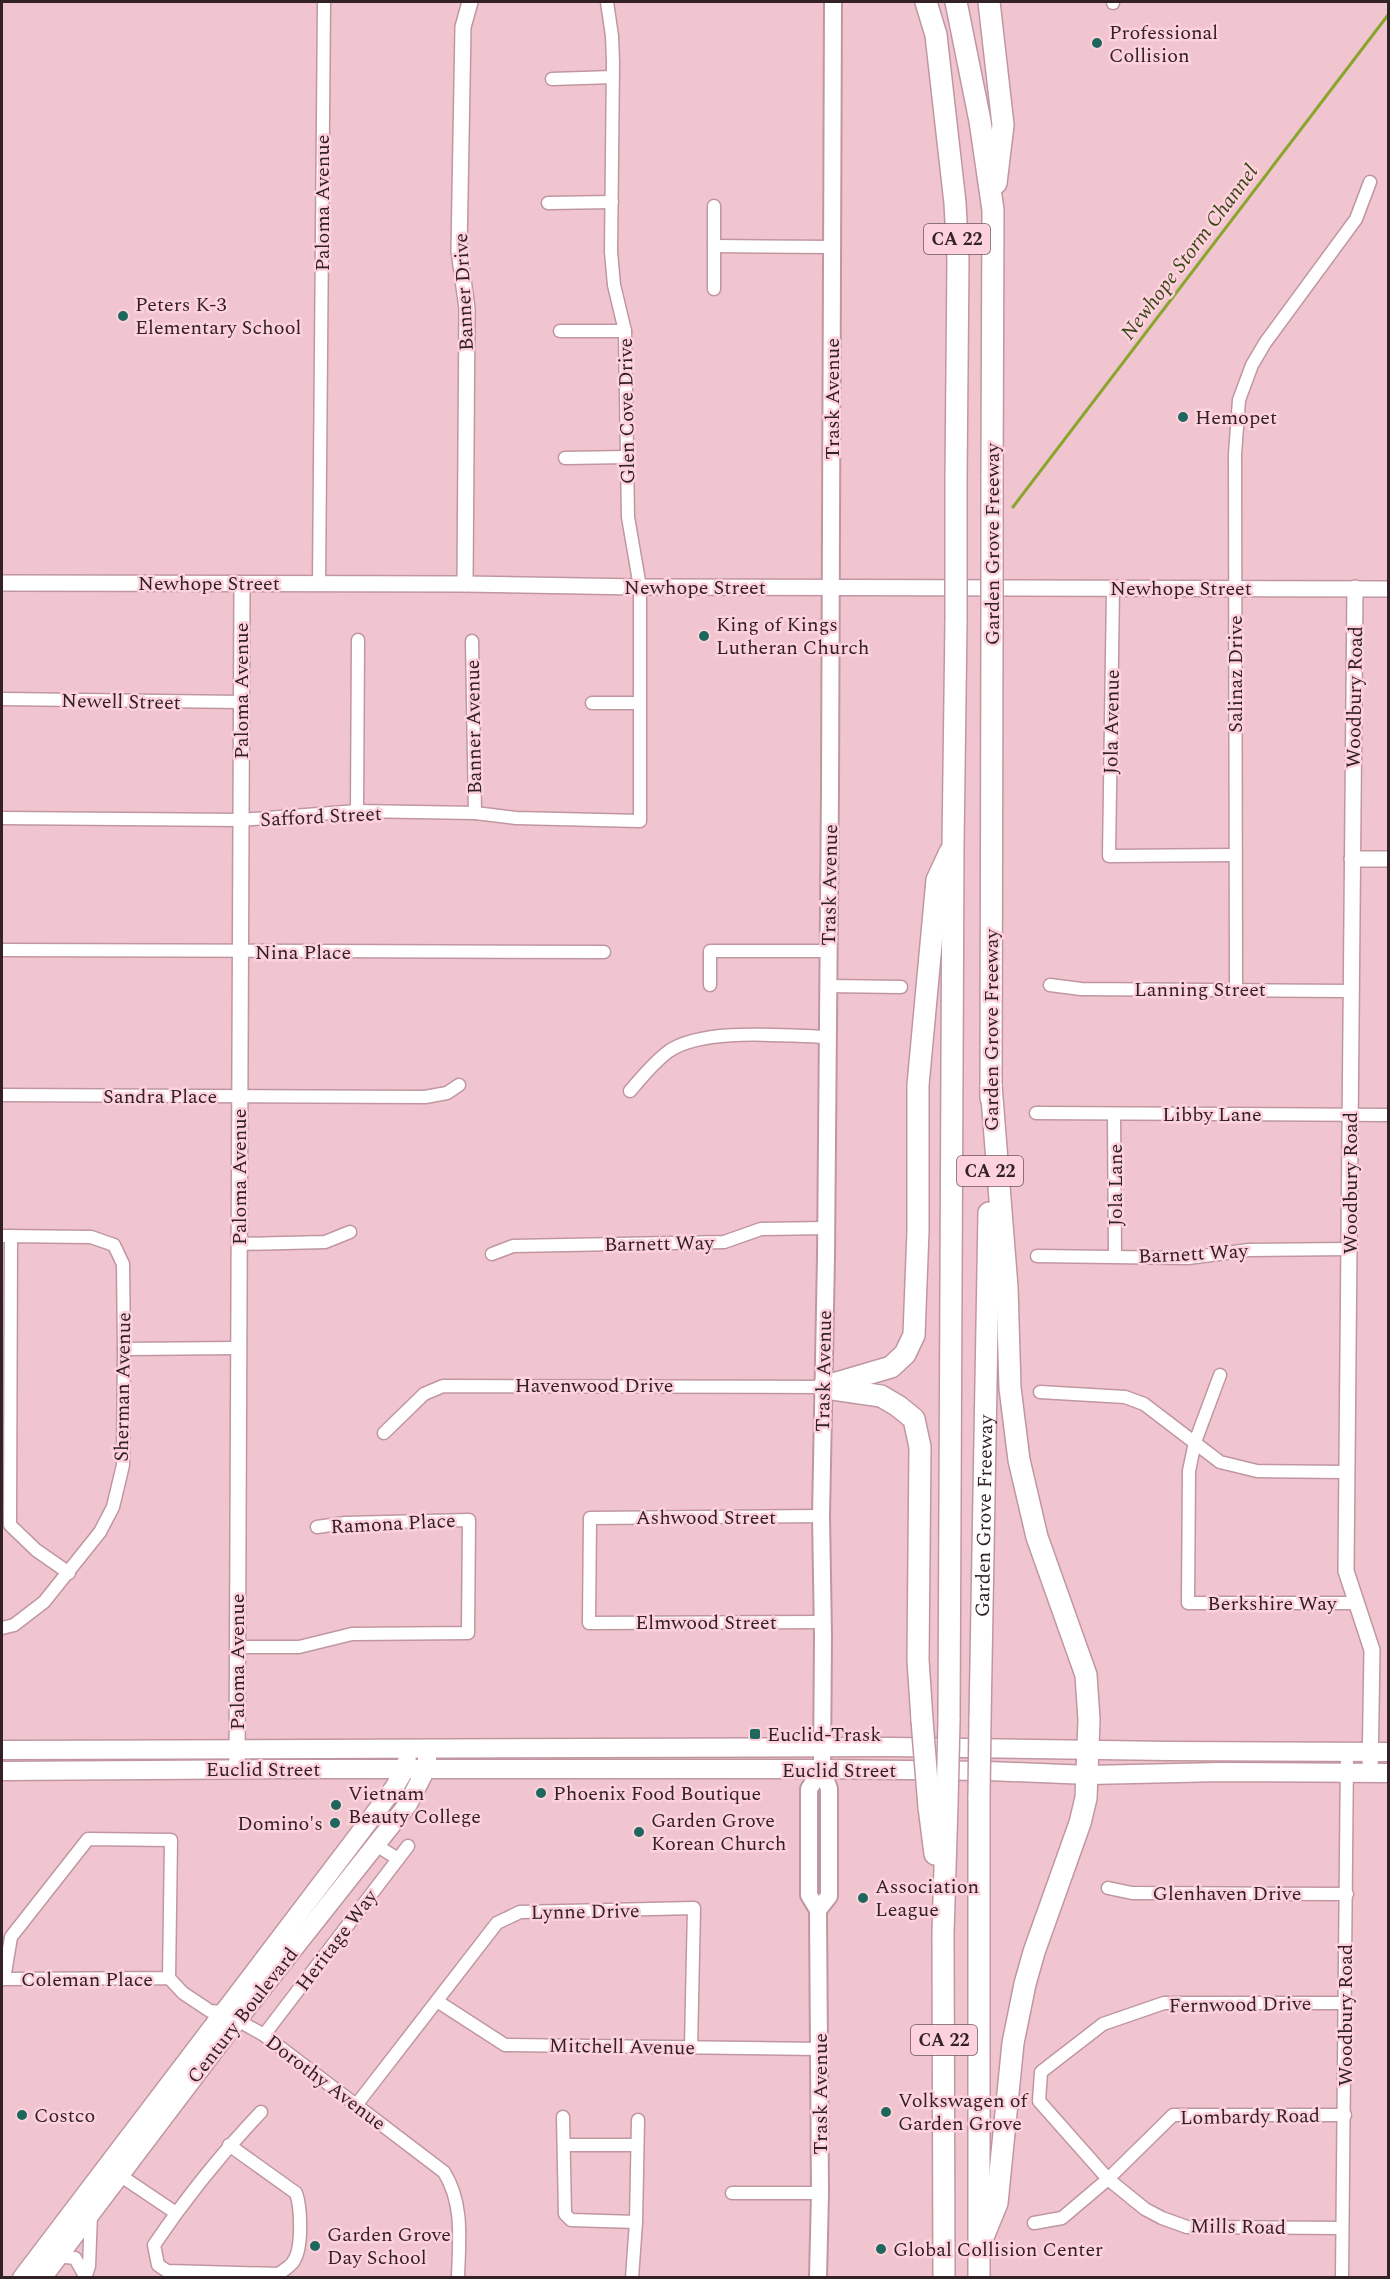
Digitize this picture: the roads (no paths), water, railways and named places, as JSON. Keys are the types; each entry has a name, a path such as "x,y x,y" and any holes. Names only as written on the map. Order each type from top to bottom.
{"highway":[{"name":"Garden Grove Freeway","path":"926,2 936,35 955,203 958,260 949,1720 938,1805 943,1933 944,2277"},
{"name":"Garden Grove Freeway","path":"956,2 980,121 993,210 991,1084 979,1797 979,2277"},
{"path":"989,2 1003,125 993,210"},
{"path":"823,1387 891,1367 905,1354 914,1335 918,1242 918,1085 923,1018 937,880 953,846"},
{"path":"979,2247 997,2203 1013,2043 1024,1990 1038,1942 1080,1823 1089,1775 1089,1707 1086,1675 1035,1531 1017,1452 1010,1388 1006,1287 991,1084"},
{"path":"823,1387 881,1396 914,1419 920,1447 918,1660 922,1720 938,1805"}],"main road":[{"name":"Trask Avenue","path":"818,2277 820,2049 818,1910 829,1896 829,1790 822,1769 821,1516 828,1036 833,2"},
{"name":"Century Boulevard","path":"22,2277 113,2171 290,1939 419,1748"},
{"name":"Century Boulevard","path":"290,1939 376,1845 412,1798 426,1769 419,1748"},
{"name":"Euclid Street","path":"2,1750 822,1748 1389,1752"},
{"path":"1221,1751 1221,1772"},
{"name":"Euclid Street","path":"2,1771 822,1769 1089,1775 1221,1772 1389,1773"},
{"name":"Century Boulevard","path":"42,2277 90,2214 113,2171"}],"street":[{"name":"Paloma Avenue","path":"319,584 324,2"},
{"name":"Banner Drive","path":"465,584 467,308 459,251 463,27 470,2"},
{"name":"Glen Cove Drive","path":"607,2 612,36 613,77 612,267 625,332 628,517 640,587 640,821"},
{"path":"552,79 613,77"},
{"name":"Salinaz Drive","path":"1236,989 1235,437 1237,410 1252,365 1265,343 1356,219 1370,182"},
{"path":"548,202 612,202"},
{"path":"714,206 714,289"},
{"path":"714,246 833,247"},
{"path":"560,331 625,332"},
{"path":"565,458 627,457"},
{"name":"Newhope Street","path":"2,583 1389,589"},
{"name":"Paloma Avenue","path":"237,1769 242,584"},
{"name":"Woodbury Road","path":"1355,588 1346,1571 1372,1650 1370,1773"},
{"name":"Jola Avenue","path":"1113,589 1109,855 1235,855"},
{"path":"357,811 358,640"},
{"name":"Banner Avenue","path":"472,641 475,813"},
{"name":"Newell Street","path":"2,699 242,702"},
{"path":"592,703 639,703"},
{"name":"Safford Street","path":"2,818 241,820 357,811 475,813 516,818 640,821"},
{"path":"1352,859 1389,859"},
{"name":"Nina Place","path":"2,950 604,952"},
{"path":"710,985 710,951 828,951"},
{"name":"Lanning Street","path":"1050,985 1081,989 1350,991"},
{"path":"828,986 901,987"},
{"path":"630,1091 671,1050 700,1039 732,1035 828,1036"},
{"name":"Sandra Place","path":"2,1095 425,1097 447,1093 459,1085"},
{"name":"Libby Lane","path":"1036,1113 1389,1115"},
{"name":"Jola Lane","path":"1114,1114 1115,1257"},
{"name":"Barnett Way","path":"492,1254 513,1246 724,1242 761,1229 826,1228"},
{"path":"239,1244 325,1242 350,1232"},
{"path":"6,1236 10,1525 36,1550 69,1573"},
{"name":"Sherman Avenue","path":"2,1628 15,1625 44,1602 100,1532 113,1507 123,1465 123,1264 114,1245 91,1237 6,1236"},
{"name":"Barnett Way","path":"1037,1256 1188,1258 1249,1250 1350,1249"},
{"path":"124,1349 238,1348"},
{"path":"1195,1442 1220,1375"},
{"name":"Havenwood Drive","path":"384,1433 424,1394 443,1386 823,1387"},
{"path":"1040,1392 1125,1397 1144,1404 1220,1462 1257,1471 1346,1472"},
{"name":"Berkshire Way","path":"1195,1442 1189,1471 1188,1603 1356,1603"},
{"name":"Ashwood Street","path":"589,1623 590,1518 821,1516"},
{"name":"Ramona Place","path":"237,1647 300,1647 352,1634 468,1633 469,1520 345,1523 317,1527"},
{"name":"Elmwood Street","path":"589,1623 823,1622"},
{"name":"Woodbury Road","path":"1342,2277 1347,1752"},
{"name":"Coleman Place","path":"88,1839 171,1840 169,1978 4,1979 11,1937 88,1839"},
{"path":"376,1845 398,1859"},
{"name":"Heritage Way","path":"264,2035 408,1846"},
{"name":"Glenhaven Drive","path":"1108,1888 1132,1893 1347,1894"},
{"name":"Lynne Drive","path":"357,2104 497,1923 520,1912 694,1908 691,2048"},
{"name":"Dorothy Avenue","path":"169,1978 183,1993 210,2011 231,2016 264,2035 435,2164 452,2183 459,2210 458,2277"},
{"name":"Mitchell Avenue","path":"437,2001 505,2045 820,2049"},
{"name":"Fernwood Drive","path":"1039,2101 1041,2072 1103,2024 1164,2003 1345,2003"},
{"name":"Mills Road","path":"1039,2101 1108,2179 1145,2209 1162,2218 1187,2227 1342,2228"},
{"path":"230,2145 296,2193 300,2203 299,2251 293,2262 279,2274 167,2271 158,2265 154,2245 176,2213 230,2145 261,2112"},
{"name":"Lombardy Road","path":"1034,2223 1062,2218 1108,2179 1173,2115 1345,2115"},
{"path":"563,2117 565,2214 571,2220 636,2222"},
{"path":"632,2277 636,2222 638,2120"},
{"path":"564,2145 637,2145"},
{"path":"113,2171 176,2213"},
{"path":"732,2193 820,2193"},
{"path":"85,2277 89,2266 90,2214"},
{"path":"40,2254 75,2258 85,2277"}],"waterway":[{"name":"Newhope Storm Channel","path":"1013,507 1388,15"}],"place":[{"name":"Professional Collision","path":"1097,43"},
{"name":"Peters K-3 Elementary School","path":"123,316"},
{"name":"Hemopet","path":"1183,417"},
{"name":"King of Kings Lutheran Church","path":"704,636"},
{"name":"Euclid-Trask","path":"755,1734"},
{"name":"Phoenix Food Boutique","path":"541,1793"},
{"name":"Vietnam Beauty College","path":"336,1805"},
{"name":"Domino's","path":"335,1823"},
{"name":"Garden Grove Korean Church","path":"639,1832"},
{"name":"Association League","path":"863,1898"},
{"name":"Volkswagen of Garden Grove","path":"886,2112"},
{"name":"Costco","path":"22,2115"},
{"name":"Garden Grove Day School","path":"315,2246"},
{"name":"Global Collision Center","path":"881,2249"}]}
